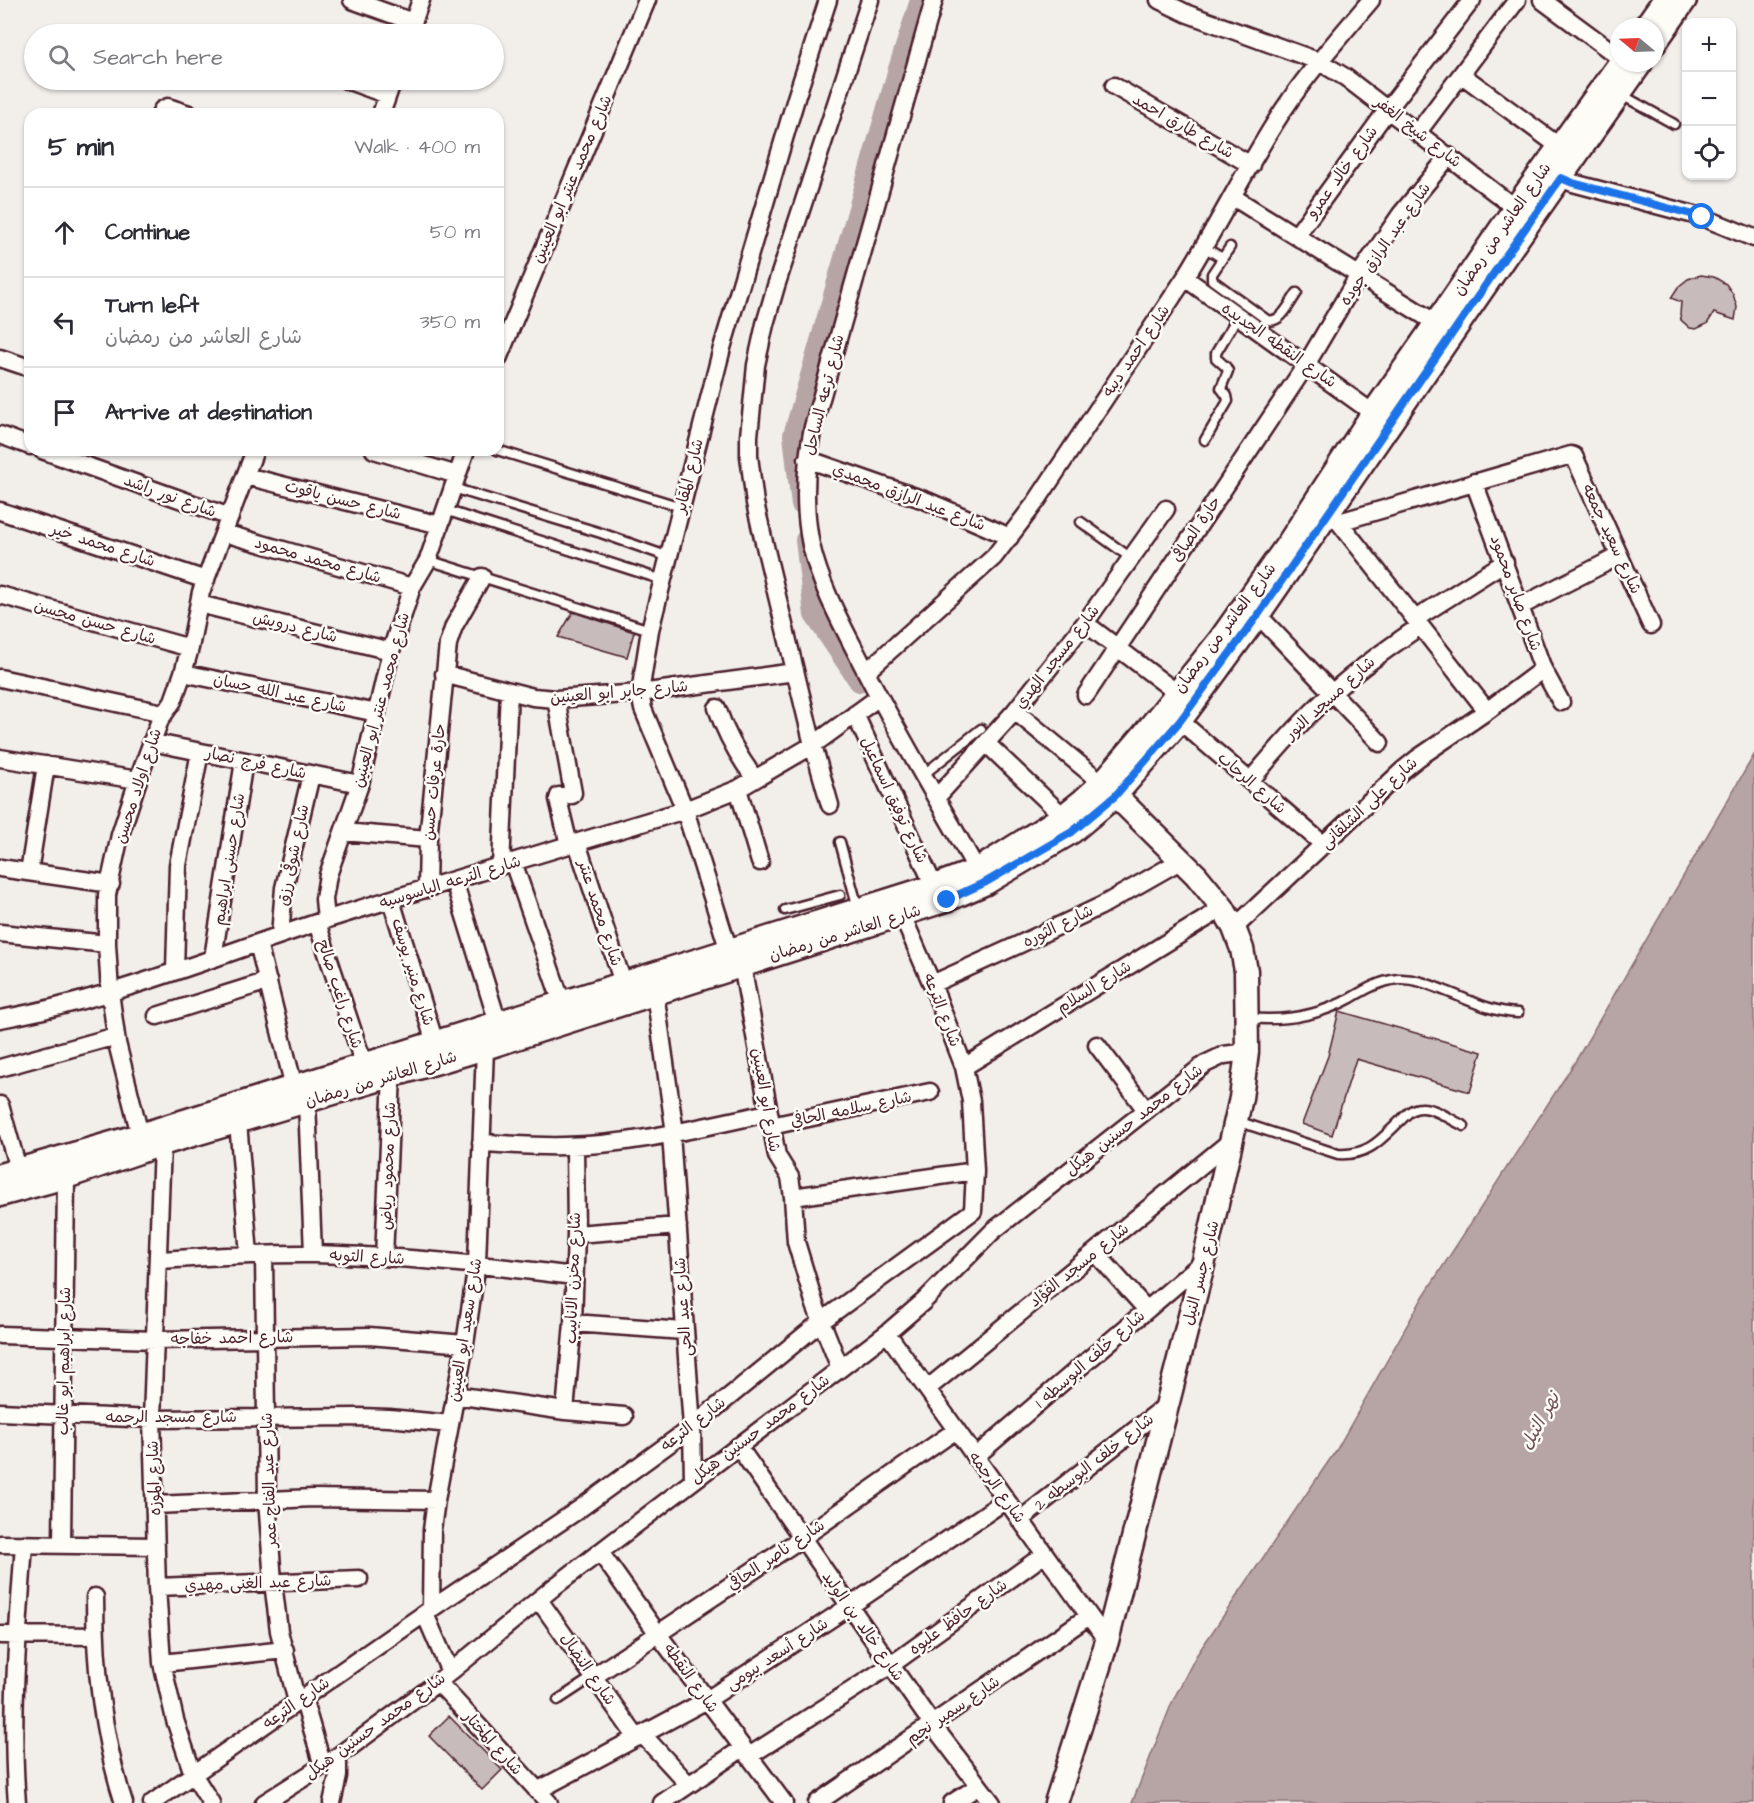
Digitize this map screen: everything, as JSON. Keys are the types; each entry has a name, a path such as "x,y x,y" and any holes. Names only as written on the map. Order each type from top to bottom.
{"main road":[{"path":"1651,18 1664,0"},
{"path":"1664,30 1685,0"},
{"name":"شارع العاشر من رمضان","path":"9,1172 140,1135 300,1094 392,1075 655,993 735,958 800,917 934,886 977,870 1063,816 1083,800 1109,789 1144,734 1218,641 1282,551 1373,413 1515,208 1614,72"},
{"name":"شارع العاشر من رمضان","path":"0,1195 66,1177 162,1144 238,1122 364,1065 623,983 735,958 902,915 947,900 986,882 1072,832 1109,789 1180,721 1334,516 1507,254 1635,72"},
{"name":"شارع جسر النيل","path":"1056,1803 1107,1641 1204,1261 1241,1098 1247,1052 1246,972 1242,949 1234,928 1223,908 1196,875 1109,789"}],"street":[{"path":"352,0 403,24"},
{"path":"412,24 421,0"},
{"name":"شارع محمد عنتر ابو العينين","path":"504,338 647,0"},
{"name":"شارع المقابر","path":"735,958 685,810 643,709 640,693 650,630 722,348 797,95 828,0"},
{"path":"830,805 813,745 755,503 748,436 756,365 765,324 870,0"},
{"name":"شارع ترعه الساحل","path":"934,0 813,428 807,459 807,515 811,544 829,599 879,697 977,870"},
{"name":"شارع شيخ الغفر","path":"1159,0 1188,14 1318,61 1345,77 1388,109 1515,208"},
{"name":"شارع احمد ديبه","path":"866,672 994,557 1010,537 1036,502 1185,278 1275,122 1318,61 1371,0"},
{"name":"شارع خالد عمرو","path":"1296,236 1388,109 1472,0"},
{"path":"1418,132 1517,0"},
{"path":"1542,0 1610,50"},
{"path":"1461,75 1560,147"},
{"name":"شارع طارق احمد","path":"1114,86 1251,165"},
{"path":"383,108 389,90"},
{"name":"شارع عبد الرازق جوده","path":"1306,365 1359,275 1401,214 1449,156"},
{"path":"1561,178 1702,217 1754,238"},
{"path":"1233,197 1436,323"},
{"name":"شارع النقطه الجديده","path":"1185,278 1233,307 1306,365 1373,413"},
{"path":"0,358 24,366"},
{"name":"حارة الصافى","path":"1086,694 1306,365"},
{"path":"0,435 24,444"},
{"name":"شارع سعيد جمعه","path":"1474,482 1570,455 1574,456 1651,625"},
{"name":"شارع نور راشد","path":"57,456 227,525"},
{"name":"شارع اولاد محسن","path":"140,1135 116,1036 110,992 107,895 120,835 138,780 164,713 173,701 183,673 206,580 252,456"},
{"path":"389,456 455,482"},
{"name":"شارع محمد عنتر ابو العينين","path":"322,921 328,875 360,784 391,651 412,587 428,560 464,456"},
{"name":"شارع عبد الرازق محمدي","path":"807,459 927,501 1010,537"},
{"name":"شارع حسن ياقوت","path":"246,476 442,518"},
{"path":"1474,482 1334,516 1487,711"},
{"name":"شارع صابر محمود","path":"1474,482 1543,669 1561,702"},
{"name":"شارع مسجد الهدي","path":"937,797 984,736 1015,711 1084,623 1166,509"},
{"name":"شارع محمد خير","path":"0,511 206,580"},
{"name":"شارع محمد محمود","path":"227,525 412,587"},
{"path":"1521,606 1620,556"},
{"name":"شارع مسجد النور","path":"1250,781 1288,735 1332,692 1418,622 1505,562"},
{"name":"حارة عرفات حسن","path":"427,889 428,839 448,644 454,626 482,577"},
{"name":"شارع حسن محسن","path":"0,595 190,648"},
{"name":"شارع درويش","path":"199,604 391,651"},
{"path":"1258,615 1380,743"},
{"path":"1084,623 1177,693"},
{"name":"شارع على الشلقانى","path":"1234,928 1402,770 1543,669"},
{"name":"شارع جابر ابو العينين","path":"444,675 534,697 556,699 640,693 795,672"},
{"name":"شارع عبد الله حسان","path":"183,673 376,713"},
{"path":"0,678 164,713"},
{"path":"508,691 507,864 562,1003"},
{"name":"شارع الترعه الباسوسيه","path":"0,1019 44,1011 110,992 322,921 685,810 738,789 813,745 879,697"},
{"name":"شارع محمد عنتر","path":"556,699 573,794 559,796 558,799 623,983"},
{"path":"717,708 726,734 739,758 755,779"},
{"path":"1015,711 1109,789"},
{"name":"شارع توفيق اسماعيل","path":"855,714 934,886"},
{"name":"شارع الرحاب","path":"1180,721 1324,845"},
{"path":"984,736 1063,816"},
{"name":"شارع فرج نصار","path":"152,742 360,784"},
{"path":"175,970 178,865 200,752"},
{"path":"0,758 138,780"},
{"name":"شارع حسنى ابراهيم","path":"213,958 244,761"},
{"path":"29,873 46,765"},
{"name":"شارع شوقى رزق","path":"280,935 284,888 311,775"},
{"path":"738,789 760,862"},
{"path":"343,832 428,839"},
{"name":"شارع الثوره","path":"932,984 1101,906 1180,861"},
{"path":"0,868 111,884"},
{"path":"454,881 498,1023"},
{"name":"شارع منير يوسف","path":"391,900 435,1043"},
{"name":"شارع السلام","path":"964,1067 1223,908"},
{"name":"شارع الترعه","path":"152,1803 578,1510 692,1427 822,1321 970,1214 974,1205 975,1171 971,1101 964,1067 902,915"},
{"name":"شارع راغب صالح","path":"322,921 364,1065"},
{"path":"0,933 107,944"},
{"path":"258,943 300,1094 313,1254"},
{"name":"شارع ابو العينين","path":"735,958 777,1160 790,1177 796,1242 815,1305 840,1368"},
{"path":"157,1016 268,981"},
{"name":"شارع عبد الحى","path":"655,993 673,1133 692,1427 693,1480"},
{"path":"0,1068 116,1036"},
{"path":"1097,1045 1146,1110"},
{"name":"شارع سعيد ابو العينين","path":"428,1612 432,1530 436,1500 465,1344 477,1263 484,1048"},
{"name":"شارع محمد حسنين هيكل","path":"264,1803 338,1756 444,1677 600,1552 886,1333 923,1302 993,1231 1205,1064 1224,1055 1247,1052"},
{"name":"شارع محمود رياض","path":"384,1257 392,1075"},
{"name":"شارع سلامه الحافي","path":"770,1119 930,1092"},
{"path":"0,1105 9,1172"},
{"path":"481,1143 575,1146 770,1119"},
{"name":"شارع عبد الفتاح عمر","path":"238,1122 265,1338 267,1499 279,1631 323,1766"},
{"name":"شارع مسجد الفؤاد","path":"927,1389 1095,1252 1234,1131"},
{"name":"شارع الموزه","path":"162,1144 152,1419 157,1587 162,1663 175,1720 193,1774 211,1803"},
{"name":"شارع مخزن الانابيب","path":"565,1411 573,1323 576,1234 575,1146"},
{"path":"793,1197 975,1171"},
{"name":"شارع ابراهيم ابو غالب","path":"62,1545 66,1177"},
{"path":"576,1234 678,1226"},
{"path":"1095,1252 1147,1310"},
{"name":"شارع التوبه","path":"158,1260 313,1254 477,1263 574,1276"},
{"name":"شارع خلف البوسطه 1","path":"975,1457 1204,1261"},
{"path":"573,1323 684,1331"},
{"name":"شارع الرحمه","path":"886,1333 1107,1641"},
{"name":"شارع احمد خفاجه","path":"0,1335 155,1340 369,1336 465,1344"},
{"path":"455,1395 565,1411 624,1416"},
{"name":"شارع خلف البوسطه 2","path":"1020,1520 1167,1405"},
{"name":"شارع مسجد الرحمه","path":"0,1412 152,1419 389,1418 450,1424"},
{"name":"شارع ناصر الحافي","path":"593,1677 802,1538 956,1430"},
{"name":"شارع خالد بن الوليد","path":"738,1446 932,1724 992,1803"},
{"path":"155,1505 267,1499 436,1500"},
{"name":"شارع أسعد بيومى","path":"537,1791 707,1700 1006,1500"},
{"path":"0,1544 156,1546"},
{"path":"17,1803 14,1766 14,1699 24,1544"},
{"name":"شارع النقطه","path":"600,1552 784,1803"},
{"name":"شارع حافظ عليوه","path":"662,1803 688,1785 891,1665 1045,1554"},
{"name":"شارع عبد الغنى مهدي","path":"157,1587 359,1579"},
{"path":"95,1597 99,1690 114,1773 124,1803"},
{"name":"شارع النضال","path":"539,1600 593,1677 640,1736 688,1785"},
{"name":"شارع المختار","path":"428,1612 444,1677 549,1803"},
{"name":"شارع سمير نجم","path":"817,1803 1089,1616"},
{"path":"0,1635 95,1636"},
{"path":"162,1663 285,1650"},
{"path":"332,1803 338,1776 338,1756"},
{"path":"952,1803 979,1786"}],"lane":[{"path":"1620,94 1674,124"},
{"path":"1204,247 1222,258"},
{"path":"1230,247 1212,274 1212,280 1233,307 1271,322 1279,319 1297,294"},
{"path":"1205,440 1228,401 1221,388 1228,371 1216,358 1216,352 1233,307"},
{"path":"504,452 681,507"},
{"path":"455,482 669,557"},
{"path":"442,518 663,580"},
{"path":"1081,522 1131,558"},
{"path":"428,560 650,630"},
{"path":"924,774 984,736"},
{"path":"840,842 854,905"},
{"path":"785,910 800,917 840,895"},
{"path":"1248,1018 1277,1020 1306,1016 1322,1011 1378,983 1406,979 1418,981 1491,1009 1518,1013"},
{"path":"1234,1131 1348,1155 1369,1149 1378,1143 1408,1113 1417,1108 1428,1109 1464,1126"},
{"path":"558,1700 593,1677"}],"water":[{"name":"نهر النيل","path":"1754,755 1754,1803 1132,1803 1173,1700 1196,1656 1337,1449 1423,1297 1575,1062"}],"building":[{"path":"1701,275 1714,277 1726,284 1733,294 1737,307 1735,320 1714,313 1707,324 1696,329 1690,328 1681,320 1681,302 1671,298 1678,287 1688,279"},
{"path":"573,612 634,632 627,657 558,637"},
{"path":"1339,1011 1482,1052 1470,1092 1356,1059 1332,1135 1302,1124 1328,1056"},
{"path":"449,1716 502,1770 482,1790 429,1736"}],"waterway":[{"path":"801,505 793,435 920,0"},
{"path":"805,540 814,615 859,682"}],"route":[{"path":"947,900 986,882 1072,832 1115,796 1180,721 1258,615 1561,178 1702,217"}]}
